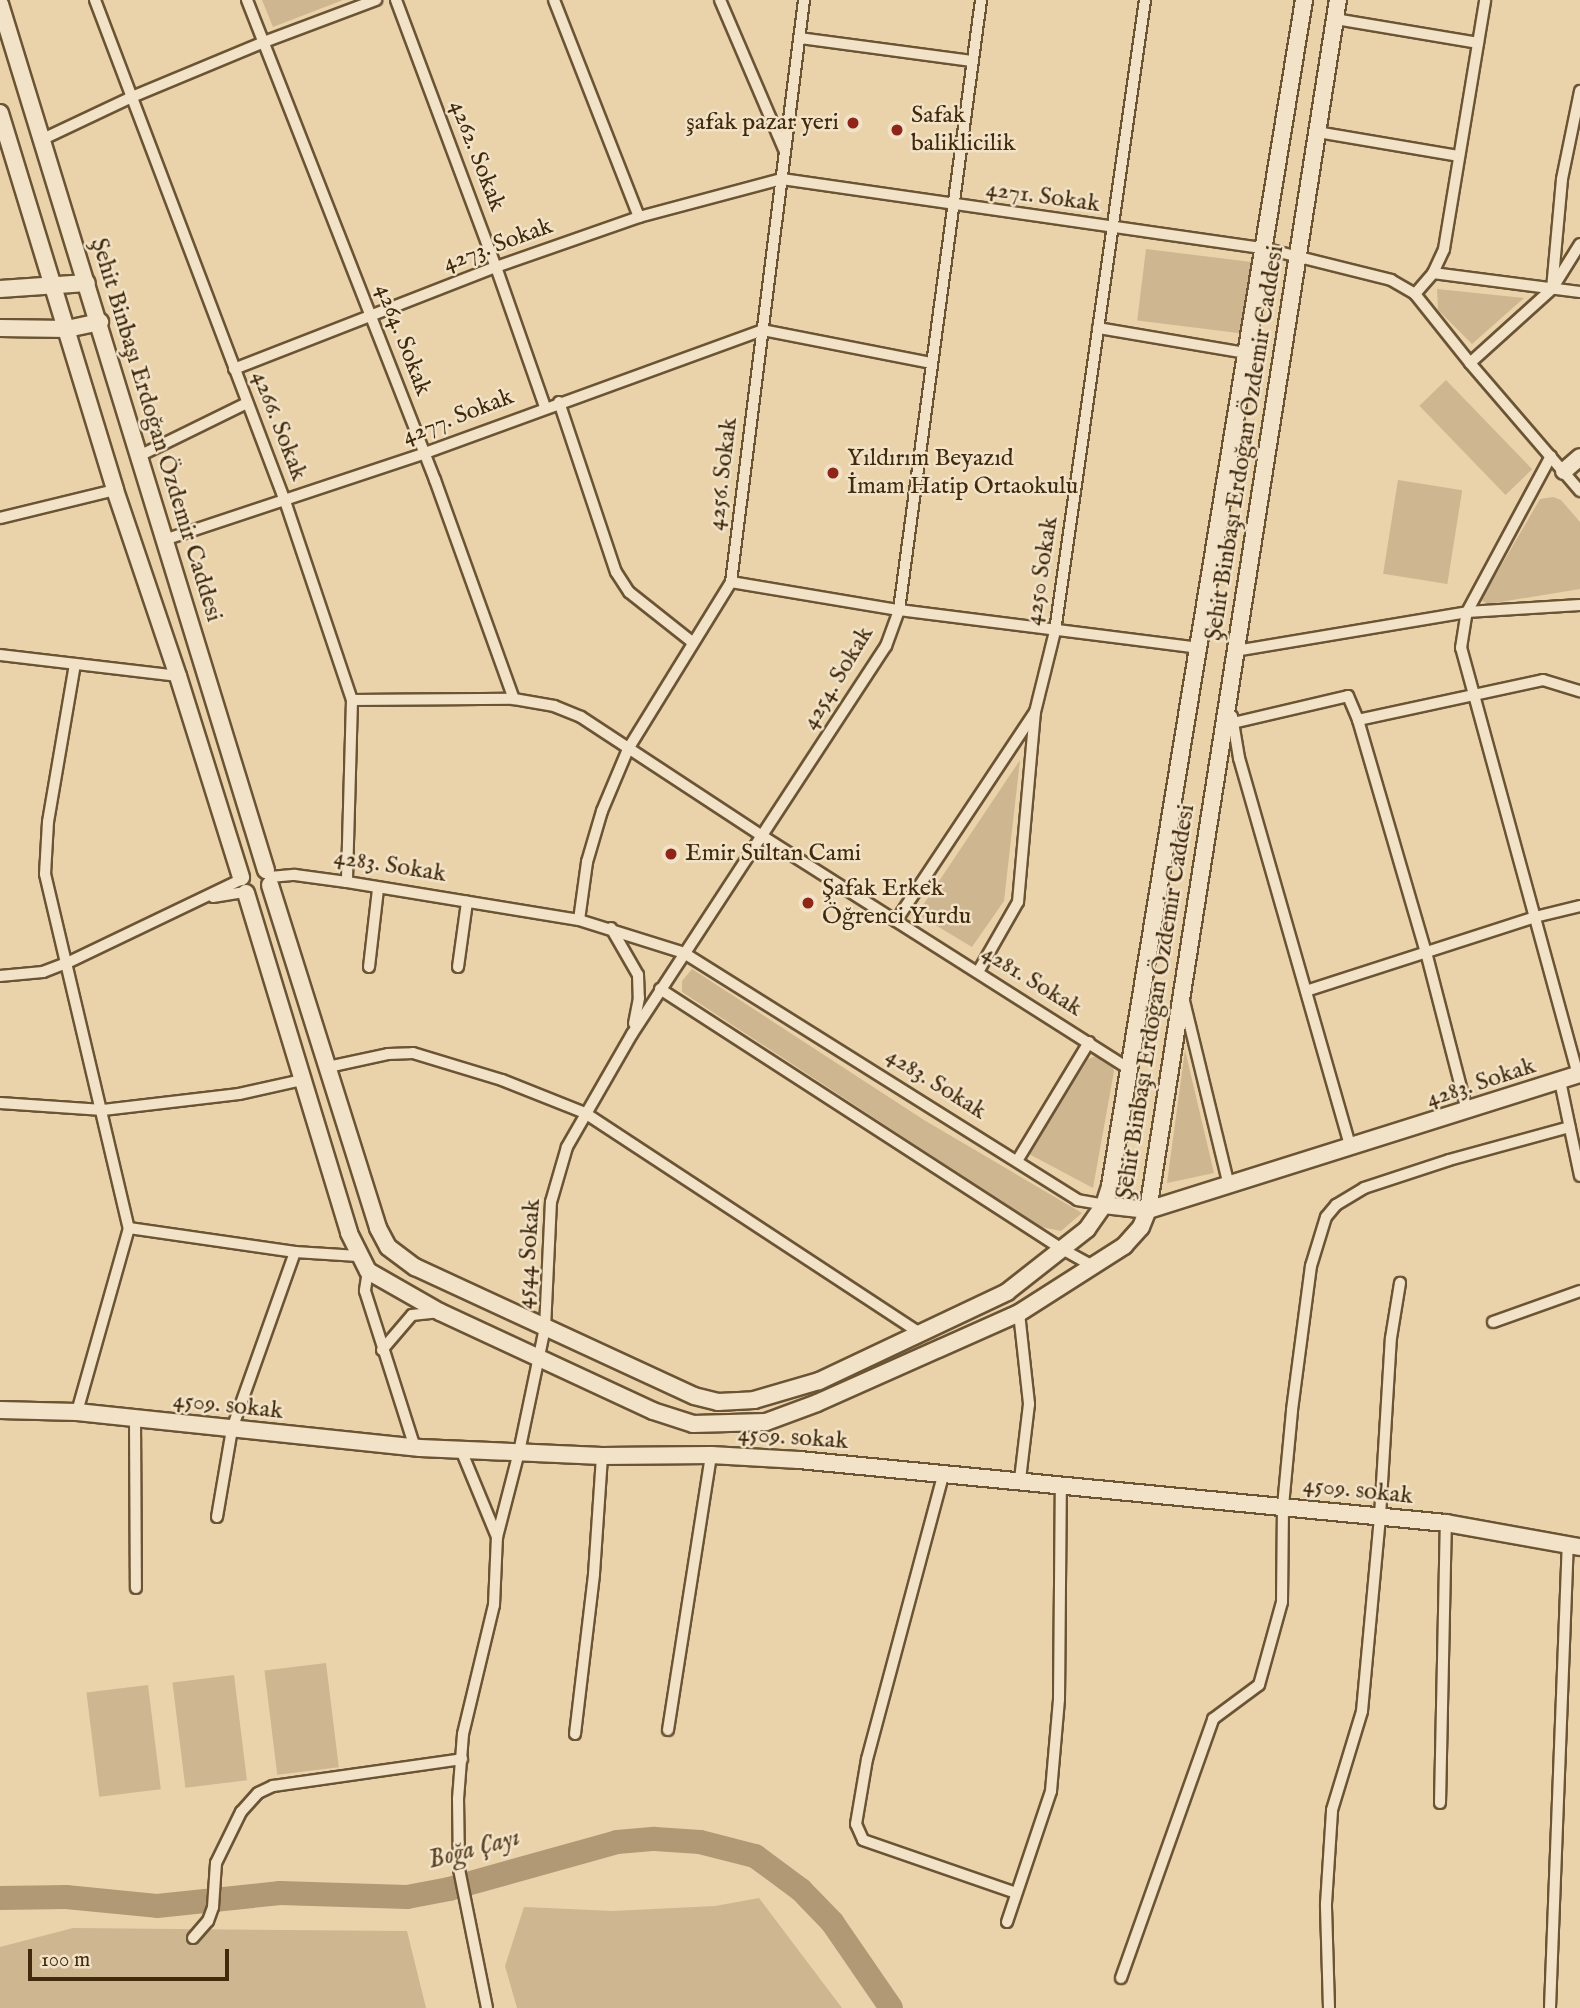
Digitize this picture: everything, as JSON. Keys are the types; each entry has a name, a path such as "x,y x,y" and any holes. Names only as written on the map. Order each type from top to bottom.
{"main road":[{"name":"Şehit Binbaşı Erdoğan Özdemir Caddesi","path":"0,4 378,1228 388,1247 415,1267 694,1396 718,1402 754,1399 819,1381 1007,1292 1087,1228 1104,1206 1129,1069 1304,0"},
{"name":"Şehit Binbaşı Erdoğan Özdemir Caddesi","path":"0,113 115,490 178,676 358,1256 368,1271 440,1312 538,1360 653,1411 693,1424 731,1425 766,1422 817,1403 1019,1313 1124,1245 1141,1227 1148,1210 1338,0"},
{"path":"0,289 87,283"},
{"path":"0,328 67,329 100,323"},
{"path":"1564,471 1580,457"},
{"path":"252,866 269,877 261,896 243,886 244,871 252,866"},
{"name":"4283. Sokak","path":"1104,1206 1148,1210 1579,1074"},
{"name":"4509. sokak","path":"0,1410 77,1412 415,1448 602,1456 711,1455 944,1472 1446,1523 1574,1546"}],"street":[{"name":"4266. Sokak","path":"95,0 285,501 352,700 347,882"},
{"name":"4264. Sokak","path":"247,0 425,453 514,699"},
{"path":"43,139 132,97 264,42 376,0"},
{"name":"4262. Sokak","path":"396,0 496,267 545,407"},
{"path":"554,0 639,217"},
{"path":"720,0 785,151"},
{"name":"4256. Sokak","path":"579,920 587,862 602,811 628,749 731,582 804,0"},
{"name":"4254. Sokak","path":"632,1034 886,646 899,610 981,0"},
{"name":"4250 Sokak","path":"978,972 1018,902 1035,712 1055,631 1145,0"},
{"path":"1485,0 1444,249 1433,273 1415,294 1470,363 1580,491"},
{"path":"1335,19 1478,43"},
{"path":"800,38 972,61"},
{"path":"1552,289 1562,179 1580,91"},
{"path":"1317,132 1459,156"},
{"name":"4273. Sokak","path":"234,369 496,267 639,217 782,179"},
{"name":"4271. Sokak","path":"782,179 1263,248 1391,280 1415,294"},
{"path":"1470,363 1552,289 1580,244"},
{"path":"1433,273 1580,292"},
{"path":"1098,328 1246,353"},
{"path":"763,330 931,363"},
{"name":"4277. Sokak","path":"167,539 425,453 545,407 763,330"},
{"path":"559,402 616,572 629,592 692,642"},
{"path":"141,456 247,403"},
{"path":"1551,456 1466,612 1461,648 1471,693 1579,1074"},
{"path":"0,518 115,490"},
{"path":"731,582 899,610 1198,648"},
{"path":"1235,651 1466,612 1580,605"},
{"path":"0,655 178,676"},
{"path":"75,664 48,822 46,874 130,1228 77,1412"},
{"path":"1358,720 1471,693 1543,680 1580,691"},
{"path":"1229,692 1238,758 1351,1148"},
{"path":"1233,723 1348,696 1358,720 1426,952 1466,1111"},
{"name":"4281. Sokak","path":"352,700 514,699 554,706 582,717 762,836 1129,1069"},
{"path":"896,921 1035,712"},
{"name":"4283. Sokak","path":"269,877 295,875 347,882 579,920 684,953 1077,1200 1104,1206"},
{"path":"0,975 43,972 197,900 243,886"},
{"path":"369,967 378,889"},
{"path":"458,967 467,902"},
{"path":"1306,991 1535,917 1580,906"},
{"path":"611,928 638,975 639,998 632,1034"},
{"path":"660,989 1062,1249 1093,1266"},
{"path":"1182,990 1229,1186"},
{"name":"4544 Sokak","path":"497,1537 519,1452 545,1328 551,1202 567,1147 632,1034"},
{"path":"1017,1161 1089,1042"},
{"path":"328,1067 368,1057 413,1053 502,1080 585,1113 918,1332"},
{"path":"0,1103 103,1110 239,1094 302,1080"},
{"path":"1560,1081 1580,1176"},
{"path":"1121,1978 1213,1718 1259,1685 1282,1602 1283,1506 1307,1292 1316,1245 1326,1217 1336,1205 1364,1188 1449,1160 1570,1127"},
{"path":"130,1228 295,1252 358,1256"},
{"path":"217,1517 232,1429 295,1252"},
{"path":"368,1271 365,1291 415,1448"},
{"path":"1329,2008 1326,1904 1332,1810 1362,1712 1380,1516 1391,1338 1400,1283"},
{"path":"1493,1322 1580,1291"},
{"path":"382,1350 412,1315 440,1312"},
{"path":"1019,1313 1029,1404 1020,1479"},
{"path":"135,1419 136,1588"},
{"path":"461,1451 497,1537 494,1605 464,1734 458,1799 459,1869 487,2008"},
{"path":"668,1730 711,1455"},
{"path":"575,1734 594,1574 602,1456"},
{"path":"944,1472 864,1770 856,1824 863,1840 1016,1893"},
{"path":"1007,1922 1051,1791 1059,1699 1061,1485"},
{"path":"1440,1803 1446,1523"},
{"path":"1550,2008 1574,1546"},
{"path":"193,1938 208,1921 213,1907 216,1863 241,1812 252,1798 265,1789 462,1759"}],"shaded area":[{"path":"262,0 343,0 273,27"},
{"path":"1146,249 1251,262 1242,333 1137,320"},
{"path":"1437,289 1524,298 1472,344 1438,310"},
{"path":"1446,380 1532,469 1506,495 1419,406"},
{"path":"1398,480 1462,490 1447,584 1383,574"},
{"path":"1553,497 1561,500 1580,522 1580,589 1488,604 1481,600 1540,499"},
{"path":"1020,760 1004,901 972,947 917,914"},
{"path":"692,969 924,1120 1082,1213 1061,1231 1041,1227 682,992 682,981"},
{"path":"1185,1050 1214,1173 1167,1183"},
{"path":"1096,1056 1112,1064 1114,1071 1093,1188 1029,1154 1088,1059"},
{"path":"326,1663 339,1767 277,1775 264,1671"},
{"path":"234,1675 247,1780 185,1788 172,1683"},
{"path":"148,1685 161,1789 99,1797 86,1693"},
{"path":"759,1898 842,2008 517,2008 505,1966 524,1907 613,1911 715,1906"},
{"path":"73,1928 407,1931 426,2008 0,2008 0,1947"}],"waterway":[{"name":"Boğa Çayı","path":"0,1898 66,1897 157,1906 280,1893 407,1897 449,1889 617,1842 655,1839 700,1842 755,1856 801,1890 832,1922 891,2008"}],"place":[{"name":"şafak pazar yeri","path":"853,123"},
{"name":"Safak baliklicilik","path":"897,130"},
{"name":"Yıldırım Beyazıd İmam Hatip Ortaokulu","path":"833,473"},
{"name":"Emir Sultan Cami","path":"671,854"},
{"name":"Şafak Erkek Öğrenci Yurdu","path":"808,903"}]}
